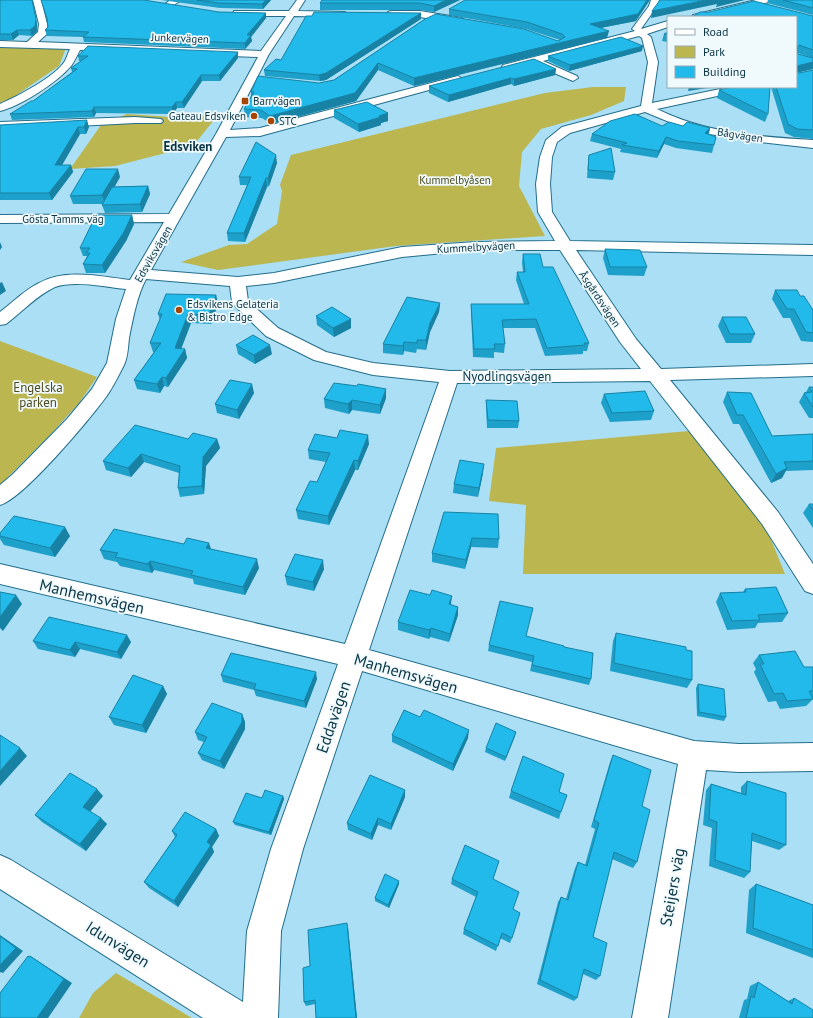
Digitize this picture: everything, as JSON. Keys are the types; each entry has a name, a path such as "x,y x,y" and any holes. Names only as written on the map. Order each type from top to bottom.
{"street":[{"path":"29,45 43,33 44,24 37,0"},
{"name":"Edsviksvägen","path":"0,497 20,480 74,424 100,392 116,363 124,319 138,280 254,80 264,54 301,0"},
{"path":"639,31 655,0"},
{"path":"700,16 766,0"},
{"path":"751,3 771,9"},
{"path":"164,5 180,4"},
{"path":"421,23 447,10"},
{"path":"227,13 352,14"},
{"path":"382,14 434,16 474,24"},
{"path":"647,16 667,23"},
{"path":"497,70 535,61 667,23"},
{"path":"658,27 667,30"},
{"path":"639,31 646,37 653,62 646,108"},
{"name":"Junkervägen","path":"0,44 264,54"},
{"path":"0,108 47,82 68,63 76,46"},
{"path":"535,61 573,78"},
{"path":"222,134 260,132 469,76"},
{"name":"Åsgårdsvägen","path":"740,88 646,108 566,130 552,140 546,157 543,184 545,212 629,342 770,518 813,584"},
{"name":"Bågvägen","path":"646,108 655,114 669,119 720,133 759,139 813,144"},
{"path":"0,126 135,120 157,121"},
{"name":"Gösta Tamms väg","path":"0,219 174,218"},
{"name":"Kummelbyvägen","path":"0,320 34,294 52,283 72,280 238,282 274,278 402,252 476,246 565,245 813,250"},
{"name":"Nyodlingsvägen","path":"238,282 240,302 272,332 320,356 373,369 450,377 657,376 813,370"},
{"name":"Eddavägen","path":"260,1018 264,931 287,849 450,377"},
{"name":"Manhemsvägen","path":"0,574 354,657 694,755 739,758 813,757"},
{"name":"Steijers väg","path":"650,1018 694,755"},
{"name":"Idunvägen","path":"0,871 236,1018"}],"green space":[{"path":"0,46 66,48 59,66 15,96 0,103"},
{"name":"Kummelbyåsen","path":"593,87 626,87 624,101 591,115 541,129 522,152 519,186 545,236 396,246 218,270 181,262 229,245 247,244 277,224 282,191 280,185 291,155 545,93"},
{"path":"127,114 171,117 218,115 193,146 115,166 70,169 101,125"},
{"name":"Engelska parken","path":"0,341 97,377 79,403 49,436 0,485"},
{"path":"689,431 763,520 785,574 523,574 526,505 489,501 496,448"},
{"path":"116,973 192,1018 79,1018 93,993"}],"building":[{"path":"0,0 32,0 36,19 35,26 30,30 17,30 11,34 0,34"},
{"path":"41,0 144,0 219,12 266,13 247,35 251,35 245,43 83,37 89,32 45,30 48,27 47,18"},
{"path":"197,0 266,0 262,4 219,3"},
{"path":"322,0 446,0 434,6 420,3 320,3"},
{"path":"465,0 647,0 638,14 590,24 609,31 414,78 378,63 355,93 270,116 261,110 244,109 254,92 251,92 258,76 319,83 334,80 425,19 436,14 524,29 558,41 565,37 562,34 527,22 449,9"},
{"path":"660,0 706,0 652,11"},
{"path":"783,0 813,0 813,8"},
{"path":"754,1 813,16 813,50 799,45 797,47 797,16 694,16 700,12 709,12"},
{"path":"314,12 421,13 326,73 319,75 264,70 276,59 281,60 306,16 312,16"},
{"path":"621,37 643,46 570,65 548,56"},
{"path":"88,46 238,52 219,75 201,75 182,102 176,102 172,107 94,107 92,111 10,114 33,101 77,69 71,68 88,56 78,56"},
{"path":"797,47 798,54 813,58 813,62 797,66"},
{"path":"534,59 556,69 514,79 511,78 449,95 429,86"},
{"path":"813,70 813,130 797,129 788,124 776,88 797,88 797,71 799,73"},
{"path":"728,88 770,88 768,114 719,90"},
{"path":"367,102 388,113 379,116 381,117 358,124 334,110"},
{"path":"635,114 662,126 669,122 683,126 687,122 710,128 705,133 716,137 714,145 678,141 666,137 659,151 622,145 627,143 592,134 610,121"},
{"path":"87,120 84,127 78,127 55,165 71,165 49,193 0,193 0,125"},
{"path":"256,142 276,155 268,178 266,178 244,233 227,233 251,177 239,177"},
{"path":"611,148 615,172 588,170 589,155"},
{"path":"86,169 118,169 102,195 70,196"},
{"path":"148,186 140,204 102,205 112,187"},
{"path":"96,215 132,215 124,232 102,265 83,264 90,253 86,253 90,248 80,248"},
{"path":"605,249 640,250 647,267 610,267"},
{"path":"523,254 540,254 543,267 553,267 589,343 584,343 585,345 547,348 536,319 502,320 505,344 494,344 495,349 474,349 471,304 529,304 517,272 525,272"},
{"path":"775,290 797,290 800,296 804,296 813,310 813,333 806,332 794,309 787,309"},
{"path":"166,294 216,295 209,315 188,314 175,348 185,349 166,378 162,377 157,384 134,380 161,343 150,343 162,314 158,314"},
{"path":"407,297 440,303 430,323 426,340 417,340 417,343 404,342 403,346 383,344"},
{"path":"332,307 351,319 333,328 316,316"},
{"path":"722,317 746,317 755,334 730,334"},
{"path":"253,335 270,345 254,355 236,345"},
{"path":"230,380 252,384 237,410 215,404"},
{"path":"334,383 357,386 358,384 386,389 380,405 352,400 348,404 324,399"},
{"path":"809,387 813,387 813,407 804,393 812,392"},
{"path":"645,391 654,411 612,413 604,394"},
{"path":"727,392 751,393 772,436 813,434 813,461 784,462 787,468 776,474 743,415 737,415"},
{"path":"486,400 517,401 519,421 488,420"},
{"path":"135,425 188,439 193,433 217,439 203,457 202,486 178,488 180,466 141,454 128,468 103,461"},
{"path":"340,430 368,435 358,461 354,460 328,516 296,510 310,481 317,482 330,453 308,450 315,434 337,438"},
{"path":"460,460 484,464 479,488 454,484"},
{"path":"809,504 813,504 813,510"},
{"path":"444,512 498,514 499,539 472,538 466,560 432,553"},
{"path":"14,516 65,527 50,548 0,536 0,533"},
{"path":"114,529 184,544 187,538 209,543 206,548 257,559 243,587 191,575 193,571 150,561 148,564 115,557 118,553 100,550"},
{"path":"295,554 323,560 313,582 285,576"},
{"path":"776,587 788,613 758,615 760,620 732,621 720,593 746,592 745,589"},
{"path":"410,590 430,595 432,590 452,596 449,604 458,607 450,634 431,628 429,630 398,622"},
{"path":"0,592 16,595 0,617"},
{"path":"500,601 533,608 526,636 564,647 593,653 591,679 532,665 534,656 489,645"},
{"path":"49,617 127,635 117,652 75,642 70,650 33,641"},
{"path":"616,633 686,647 686,650 692,651 692,680 614,663"},
{"path":"795,651 804,667 813,667 813,691 809,691 813,699 787,701 783,693 774,694 760,664 764,664 759,655"},
{"path":"231,653 316,672 304,701 254,689 256,684 221,675"},
{"path":"133,675 163,686 142,725 109,717"},
{"path":"698,684 724,689 726,717 699,712"},
{"path":"212,703 242,714 242,722 220,761 198,753 207,737 195,732"},
{"path":"404,710 420,717 424,710 469,730 453,764 392,735"},
{"path":"496,723 516,732 506,757 486,748"},
{"path":"0,735 20,748 0,771"},
{"path":"613,755 651,770 642,806 650,810 637,862 614,852 593,937 607,943 600,976 584,969 577,998 540,980 561,897 568,900 578,862 587,866 599,823 594,820"},
{"path":"523,756 564,774 559,792 567,795 561,812 511,791"},
{"path":"70,773 97,789 83,807 101,818 80,844 35,815"},
{"path":"370,775 405,790 391,824 378,818 371,834 347,823"},
{"path":"747,781 786,793 786,845 752,833 750,872 715,860 717,822 709,819 711,784 746,795"},
{"path":"265,790 283,796 269,832 233,822 246,793 262,798"},
{"path":"185,812 216,829 207,842 211,845 174,901 144,882 177,835 172,831"},
{"path":"465,845 499,861 493,879 519,892 513,909 520,913 512,938 502,933 498,946 464,929 478,892 452,879"},
{"path":"385,874 399,881 388,905 375,898"},
{"path":"756,884 813,905 813,950 753,928"},
{"path":"347,923 356,1018 316,1018 315,1000 304,1002 303,968 310,966 308,930"},
{"path":"0,936 16,948 0,965"},
{"path":"28,956 64,979 37,1018 0,1018 0,993"},
{"path":"758,982 792,1004 794,998 813,1010 813,1018 746,1018 751,996 754,998"}],"place":[{"name":"Barrvägen","path":"245,101"},
{"name":"Gateau Edsviken","path":"254,116"},
{"name":"STC","path":"271,121"},
{"name":"Edsvikens Gelateria & Bistro Edge","path":"179,310"}],"district":[{"name":"Edsviken","path":"188,146"}]}
